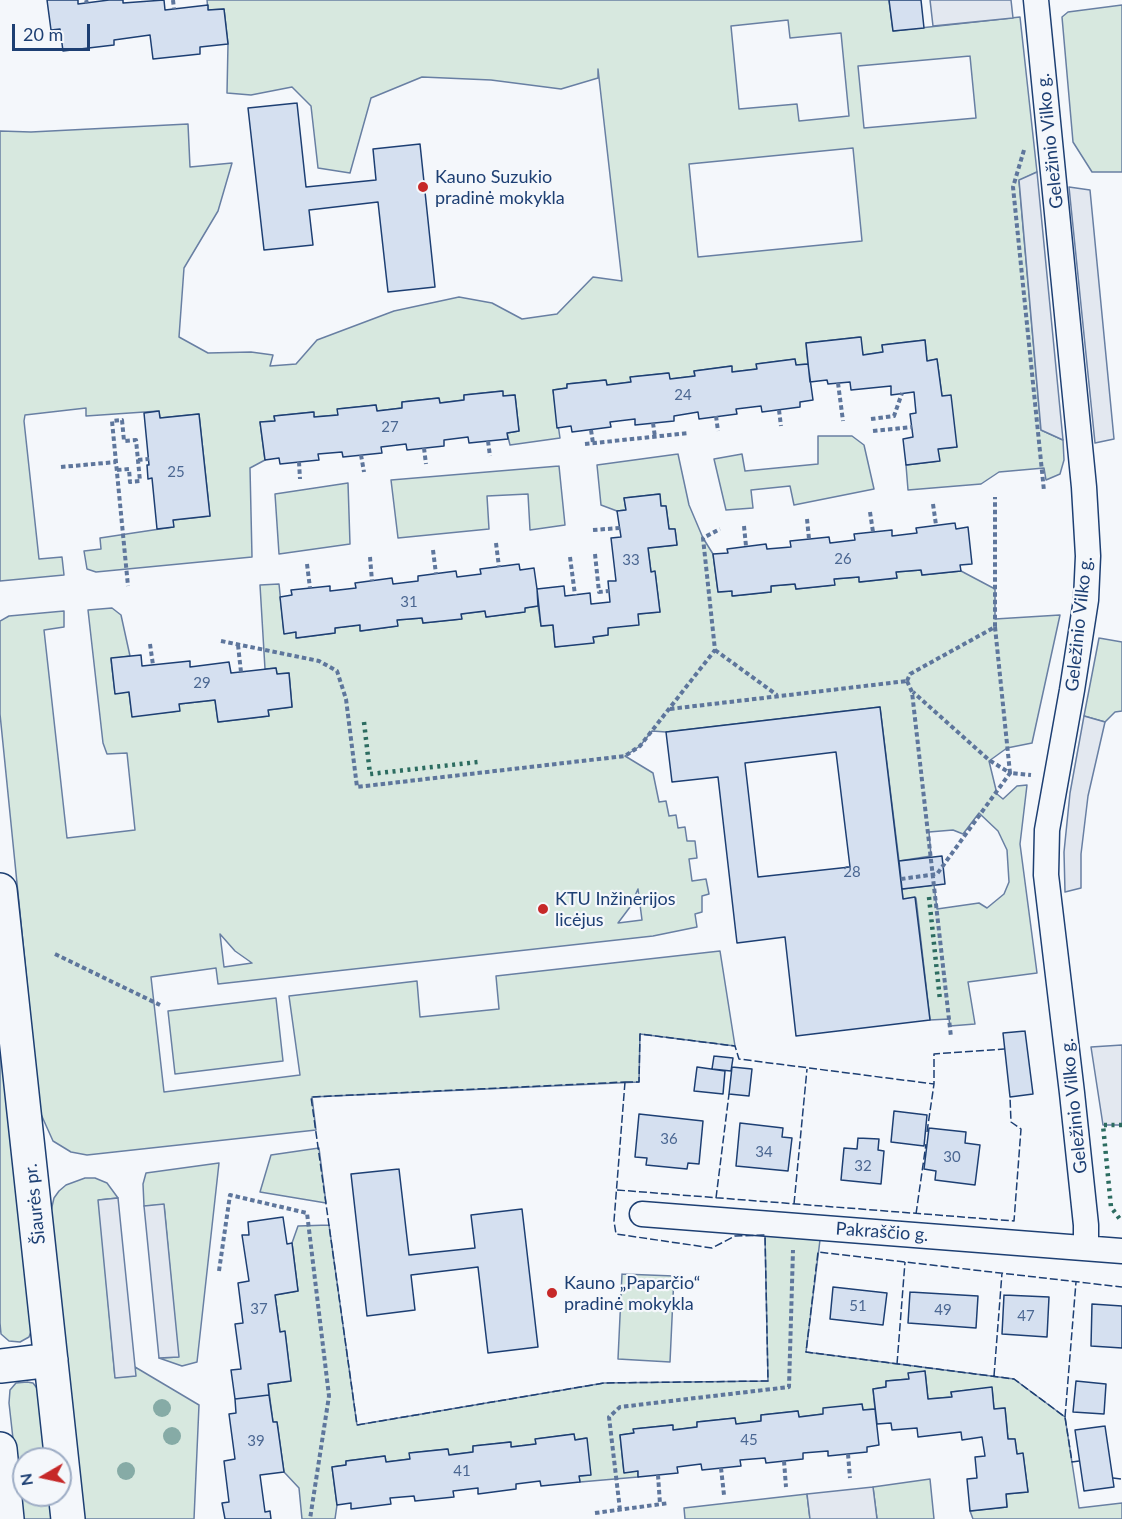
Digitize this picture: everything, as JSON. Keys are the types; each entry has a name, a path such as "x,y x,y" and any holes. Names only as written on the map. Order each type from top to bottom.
{"main road":[{"name":"Šiaurės pr.","path":"0,890 5,981 68,1519"},
{"path":"0,1366 51,1360"},
{"path":"0,1449 7,1519"}],"street":[{"name":"Geležinio Vilko g.","path":"1036,0 1084,487 1088,556 1086,600 1047,830 1046,875 1072,1093 1086,1225 1086,1247"},
{"name":"Pakraščio g.","path":"642,1214 1122,1251"}],"path":[{"path":"173,0 174,9"},
{"path":"1026,143 1013,187 1044,491"},
{"path":"838,383 843,421"},
{"path":"871,419 894,416 902,393"},
{"path":"779,410 781,426"},
{"path":"716,416 718,431"},
{"path":"117,470 129,469 130,482 140,481 136,440 124,441 122,420 112,421 128,586"},
{"path":"653,423 655,436"},
{"path":"873,431 912,427"},
{"path":"591,430 592,443"},
{"path":"585,444 689,433"},
{"path":"488,441 489,456"},
{"path":"424,448 426,464"},
{"path":"361,455 364,472"},
{"path":"138,460 149,459"},
{"path":"61,467 116,462"},
{"path":"298,462 300,480"},
{"path":"901,879 937,874 1010,773 994,627 994,497"},
{"path":"933,504 936,525"},
{"path":"870,512 873,532"},
{"path":"807,519 809,539"},
{"path":"744,526 746,546"},
{"path":"593,530 620,528"},
{"path":"221,641 318,661 337,671 346,699 357,787 625,756 640,746 715,650 703,538 720,529"},
{"path":"496,543 499,567"},
{"path":"433,550 436,574"},
{"path":"595,554 599,592 609,591"},
{"path":"370,557 372,581"},
{"path":"570,557 575,595"},
{"path":"307,564 310,588"},
{"path":"951,1037 912,692 907,681 910,674 994,627"},
{"path":"150,644 153,665"},
{"path":"238,645 241,672"},
{"path":"715,650 778,696"},
{"path":"669,709 907,681"},
{"path":"912,692 989,760 1010,773 1056,777"},
{"path":"55,954 160,1005"},
{"path":"219,1271 230,1195 307,1213 330,1396 310,1519"},
{"path":"620,1510 609,1417 620,1407 789,1387 793,1226"},
{"path":"848,1454 850,1478"},
{"path":"784,1461 786,1487"},
{"path":"721,1468 724,1495"},
{"path":"658,1475 660,1504"},
{"path":"595,1513 669,1503"}],"shaded area":[{"path":"207,0 889,0 893,31 1020,17 1037,172 1019,181 1041,430 1063,440 1064,460 1060,474 1046,480 1044,468 999,472 981,484 908,490 906,465 939,461 938,449 957,447 942,396 937,359 927,361 925,340 882,345 883,352 863,355 860,337 806,343 808,364 796,365 795,359 757,364 757,369 732,372 731,366 694,371 695,376 670,379 668,373 631,377 631,382 607,385 605,380 567,384 567,388 553,390 560,438 510,445 507,433 519,431 515,395 503,396 502,391 464,395 464,400 440,403 438,398 402,402 402,408 377,411 376,405 338,409 338,415 314,417 313,412 274,416 275,421 260,422 265,460 250,468 252,557 96,572 87,569 84,551 101,549 100,538 173,527 173,520 210,516 199,414 160,418 159,411 86,416 86,408 25,415 24,421 39,559 62,557 64,575 0,581 0,131 31,132 188,124 190,167 232,163 218,211 184,268 179,337 208,353 251,352 273,355 270,366 296,364 317,340 394,311 459,297 492,303 522,319 557,314 593,277 622,281 598,69 598,78 561,89 491,80 422,77 371,98 350,173 318,168 311,106 292,87 251,95 227,93 228,44 224,9 208,10","holes":["788,20 790,38 841,33 849,116 799,121 797,104 739,109 731,26","970,56 976,118 864,128 858,66","853,148 862,241 698,257 689,164"]},
{"path":"930,0 1011,0 1013,18 933,26"},
{"path":"1122,5 1122,172 1092,172 1073,142 1062,17 1068,12"},
{"path":"1037,172 1063,440 1041,430 1019,180"},
{"path":"1069,187 1090,190 1114,439 1095,443"},
{"path":"818,436 852,436 864,445 874,489 794,505 790,486 751,490 753,508 726,510 714,459 742,454 745,471 818,464"},
{"name":"KTU Inžinerijos licėjus","path":"678,454 689,505 703,538 713,554 718,592 732,591 733,596 771,592 771,586 795,584 796,589 834,585 834,579 859,577 860,582 897,578 896,572 921,570 922,575 961,571 995,589 995,619 1060,615 1032,743 1007,748 989,761 997,794 1003,799 1017,786 1027,785 1020,844 1037,973 968,982 975,1024 950,1026 949,1019 930,1020 916,898 903,899 902,889 934,885 937,909 979,903 987,908 1004,894 1009,882 1007,850 998,831 979,813 963,834 953,830 929,832 931,856 899,861 880,707 666,732 652,731 640,746 625,756 653,773 659,802 666,801 669,816 676,815 678,828 685,827 687,841 695,841 697,858 689,859 692,881 706,879 709,894 702,896 702,912 695,914 697,927 653,936 218,984 216,968 151,977 164,1092 300,1075 289,996 417,981 420,1017 499,1009 496,976 720,951 735,1046 640,1034 639,1082 312,1097 316,1130 87,1155 71,1152 53,1141 40,1112 0,714 0,621 9,616 64,611 64,627 44,630 67,838 135,830 127,753 107,754 103,743 88,610 112,608 121,615 130,656 111,659 115,693 129,692 132,716 179,711 179,704 215,700 218,722 269,716 268,710 292,707 289,673 277,674 276,668 265,669 260,585 279,584 284,633 296,632 297,638 335,633 335,628 360,625 361,631 397,626 397,620 422,618 423,623 461,619 461,614 485,611 486,617 524,612 525,608 538,606 541,626 553,625 555,647 594,642 593,637 608,635 608,628 638,614 660,612 655,572 651,572 648,548 677,545 675,529 669,529 666,506 661,506 659,494 624,498 626,510 617,511 601,505 597,465","holes":["638,889 642,920 618,923 630,907","220,934 235,951 252,963 224,967"]},
{"path":"559,466 565,525 530,530 528,494 487,496 489,529 398,538 391,480"},
{"path":"348,483 350,544 279,554 275,494"},
{"path":"1099,638 1122,642 1122,711 1115,712 1105,722 1084,716"},
{"path":"1084,716 1105,722 1088,796 1081,854 1081,888 1065,892 1064,852 1070,793"},
{"path":"276,998 283,1061 175,1074 168,1011"},
{"path":"0,1021 33,1326 29,1337 20,1342 9,1341 1,1334 0,1323"},
{"path":"1122,1045 1122,1125 1103,1125 1091,1047"},
{"path":"319,1148 326,1203 260,1192 271,1155"},
{"path":"219,1163 197,1362 182,1366 159,1358 178,1357 164,1205 144,1206 143,1184 146,1173"},
{"path":"85,1178 95,1178 107,1183 118,1198 99,1200 115,1377 135,1376 135,1367 199,1405 194,1519 83,1519 50,1215 54,1198 59,1191 66,1185"},
{"path":"118,1198 136,1376 115,1378 98,1200"},
{"path":"164,1204 179,1357 159,1358 144,1206"},
{"path":"329,1225 357,1425 604,1383 768,1381 765,1235 820,1240 806,1352 1014,1379 1065,1417 1079,1508 1122,1503 1122,1519 973,1519 970,1511 1007,1507 1006,1494 1028,1492 1023,1454 1017,1454 1015,1439 1008,1439 1005,1408 994,1409 992,1388 951,1392 952,1397 928,1399 925,1371 909,1379 886,1381 886,1387 873,1389 875,1409 863,1410 862,1404 823,1414 799,1417 798,1411 761,1415 761,1421 736,1424 735,1418 697,1422 697,1427 673,1430 672,1425 634,1429 634,1433 620,1435 624,1472 638,1471 638,1477 580,1482 579,1476 590,1475 586,1438 575,1440 574,1434 536,1439 536,1444 511,1447 510,1442 473,1446 473,1452 449,1455 447,1449 410,1453 410,1459 386,1462 385,1456 346,1461 346,1465 332,1467 337,1505 335,1519 302,1519 299,1488 284,1472 277,1422 273,1422 268,1384 291,1381 285,1332 280,1332 275,1295 298,1291 292,1243 298,1226"},
{"path":"622,1274 674,1276 670,1362 618,1359"},
{"path":"16,1383 33,1383 40,1392 47,1447 14,1447 9,1403 10,1390"},
{"path":"930,1479 934,1519 877,1519 873,1487"},
{"path":"873,1487 877,1519 810,1519 807,1494"},
{"path":"807,1494 810,1519 685,1519 684,1508"},
{"path":"21,1507 52,1507 54,1519 22,1519"}],"building":[{"path":"47,0 78,0 78,4 109,0 123,0 123,3 164,0 165,10 208,5 208,10 224,9 228,44 200,47 200,54 153,59 150,35 114,40 114,45 63,51 60,29 51,30"},
{"path":"889,0 921,0 924,28 893,31"},
{"path":"297,103 306,187 376,180 373,149 420,144 435,287 388,292 378,202 309,210 313,245 264,250 248,108"},
{"path":"861,337 863,355 883,352 882,345 925,340 927,361 937,359 942,396 951,395 957,447 938,449 940,461 906,465 903,439 913,437 910,414 916,413 914,392 891,395 891,386 851,390 850,382 828,384 827,380 810,382 806,343"},
{"path":"795,359 796,365 808,364 813,400 800,402 800,407 762,412 761,406 736,409 737,414 699,419 698,412 674,416 674,421 635,425 635,419 610,422 611,427 572,432 571,426 557,428 553,390 567,388 567,384 606,380 607,385 631,382 630,377 669,373 670,379 695,376 694,371 732,366 732,372 757,369 756,364"},
{"path":"503,391 503,396 515,395 519,431 507,433 508,439 469,443 468,437 444,440 444,446 407,450 406,444 381,447 382,453 343,457 342,452 318,454 319,460 280,464 279,458 265,460 260,422 275,421 274,416 314,412 314,417 338,415 337,409 376,405 377,411 402,408 402,402 439,398 440,403 464,400 464,395"},
{"path":"159,411 160,418 199,414 210,516 173,520 174,527 157,529 152,478 148,479 147,465 149,465 144,413"},
{"path":"660,494 661,506 666,506 669,529 675,529 677,545 648,548 651,572 655,571 660,612 638,614 639,625 608,628 608,635 593,637 594,643 555,647 553,625 541,626 537,589 564,586 565,596 590,593 591,604 610,602 608,581 616,581 611,538 621,537 617,511 626,510 624,498"},
{"path":"955,523 956,529 968,527 972,564 960,565 961,571 922,575 921,570 896,572 897,578 859,582 859,577 834,579 835,585 796,589 795,584 771,586 771,592 732,596 732,591 718,592 713,554 728,553 727,549 766,544 767,549 791,547 790,541 829,537 830,543 855,540 854,534 892,530 892,536 917,533 916,528"},
{"path":"519,564 520,570 534,568 537,589 538,606 525,608 525,612 486,617 485,611 461,614 462,619 423,623 422,618 397,620 398,626 360,631 360,625 335,628 335,633 296,638 296,632 284,634 280,597 292,595 291,590 330,586 330,591 356,588 355,583 392,578 393,584 418,581 418,576 456,571 457,577 481,574 480,569"},
{"path":"141,655 142,666 190,661 190,667 229,662 231,673 276,668 277,674 289,673 292,707 268,710 269,716 218,722 215,700 179,704 180,711 132,717 129,692 115,694 111,658"},
{"path":"880,707 903,899 915,897 930,1020 796,1036 785,937 737,943 718,777 672,782 666,732","holes":["836,752 850,867 758,877 745,763"]},
{"path":"942,856 945,884 902,889 899,861"},
{"path":"1025,1031 1033,1094 1010,1097 1003,1033"},
{"path":"714,1056 733,1058 731,1071 712,1069"},
{"path":"697,1067 725,1071 723,1094 694,1091"},
{"path":"732,1067 752,1069 749,1096 729,1094"},
{"path":"894,1111 927,1115 924,1146 891,1142"},
{"path":"639,1114 703,1121 699,1164 688,1163 687,1169 646,1165 647,1158 635,1157"},
{"path":"740,1123 783,1128 782,1137 792,1138 788,1171 736,1166"},
{"path":"929,1128 966,1132 965,1143 980,1145 975,1185 935,1180 936,1171 924,1169"},
{"path":"858,1138 879,1139 878,1150 884,1151 881,1184 841,1180 844,1148 857,1149"},
{"path":"399,1169 409,1255 475,1248 471,1215 522,1209 538,1347 488,1353 478,1267 411,1275 415,1310 367,1316 351,1174"},
{"path":"283,1217 287,1244 292,1243 298,1291 275,1295 280,1332 285,1331 291,1381 268,1384 269,1395 235,1399 231,1370 241,1369 235,1324 243,1323 238,1283 249,1281 242,1235 249,1235 248,1222"},
{"path":"833,1287 887,1293 883,1325 830,1319"},
{"path":"910,1292 978,1296 976,1328 908,1323"},
{"path":"1004,1295 1049,1297 1047,1337 1002,1334"},
{"path":"1092,1304 1122,1306 1122,1348 1091,1346"},
{"path":"925,1371 928,1399 952,1397 951,1392 992,1387 994,1409 1005,1408 1008,1439 1015,1439 1017,1454 1023,1453 1028,1492 1006,1494 1007,1507 970,1511 967,1479 977,1478 975,1457 985,1456 982,1437 962,1440 961,1432 918,1437 917,1428 892,1430 891,1423 877,1424 873,1389 886,1387 886,1381 909,1379 908,1373"},
{"path":"1076,1381 1106,1384 1104,1414 1073,1412"},
{"path":"269,1395 273,1422 277,1422 284,1472 260,1475 265,1512 270,1511 271,1519 225,1519 222,1503 229,1502 224,1461 235,1459 229,1414 236,1413 235,1399"},
{"path":"862,1404 863,1410 875,1409 879,1445 867,1447 867,1452 828,1456 828,1451 803,1453 803,1459 766,1463 765,1458 740,1460 741,1466 702,1470 701,1464 677,1467 678,1473 638,1477 638,1471 624,1473 620,1435 634,1433 633,1429 673,1425 673,1430 697,1427 697,1422 735,1418 736,1424 761,1421 761,1415 798,1411 799,1417 823,1414 823,1408"},
{"path":"1105,1426 1114,1487 1084,1491 1075,1430"},
{"path":"574,1434 575,1440 587,1438 591,1475 579,1476 580,1482 541,1486 540,1481 516,1484 516,1489 478,1494 478,1488 453,1491 454,1497 415,1501 414,1496 390,1498 391,1504 351,1509 351,1503 337,1505 332,1467 346,1465 346,1461 385,1456 386,1462 410,1459 409,1453 448,1449 449,1455 473,1452 473,1446 511,1442 511,1447 536,1444 535,1439"}],"hedge":[{"path":"364,722 370,774 478,762"},
{"path":"929,897 940,1000"},
{"path":"1122,1125 1103,1125 1111,1207 1122,1222"}],"fence":[{"path":"625,1082 639,1082 640,1034 735,1046 739,1059 934,1084 934,1054 1004,1049"},
{"path":"794,1204 807,1069"},
{"path":"625,1082 614,1221 616,1234 712,1248 735,1236 765,1235 768,1381 604,1383 357,1425 311,1097 625,1082"},
{"path":"927,1132 934,1084"},
{"path":"716,1198 729,1094"},
{"path":"617,1190 1014,1221 1021,1129 1011,1122 1010,1097"},
{"path":"916,1214 926,1144"},
{"path":"1079,1461 1072,1462 1065,1417 1014,1379 806,1352 818,1252 1122,1287"},
{"path":"897,1364 905,1262"},
{"path":"994,1376 1002,1273"},
{"path":"1065,1417 1076,1282"},
{"path":"1113,1478 1122,1479"}],"place":[{"name":"Kauno Suzukio pradinė mokykla","path":"423,187"},
{"name":"KTU Inžinerijos licėjus","path":"543,909"},
{"name":"Kauno „Paparčio“ pradinė mokykla","path":"552,1293"}]}
